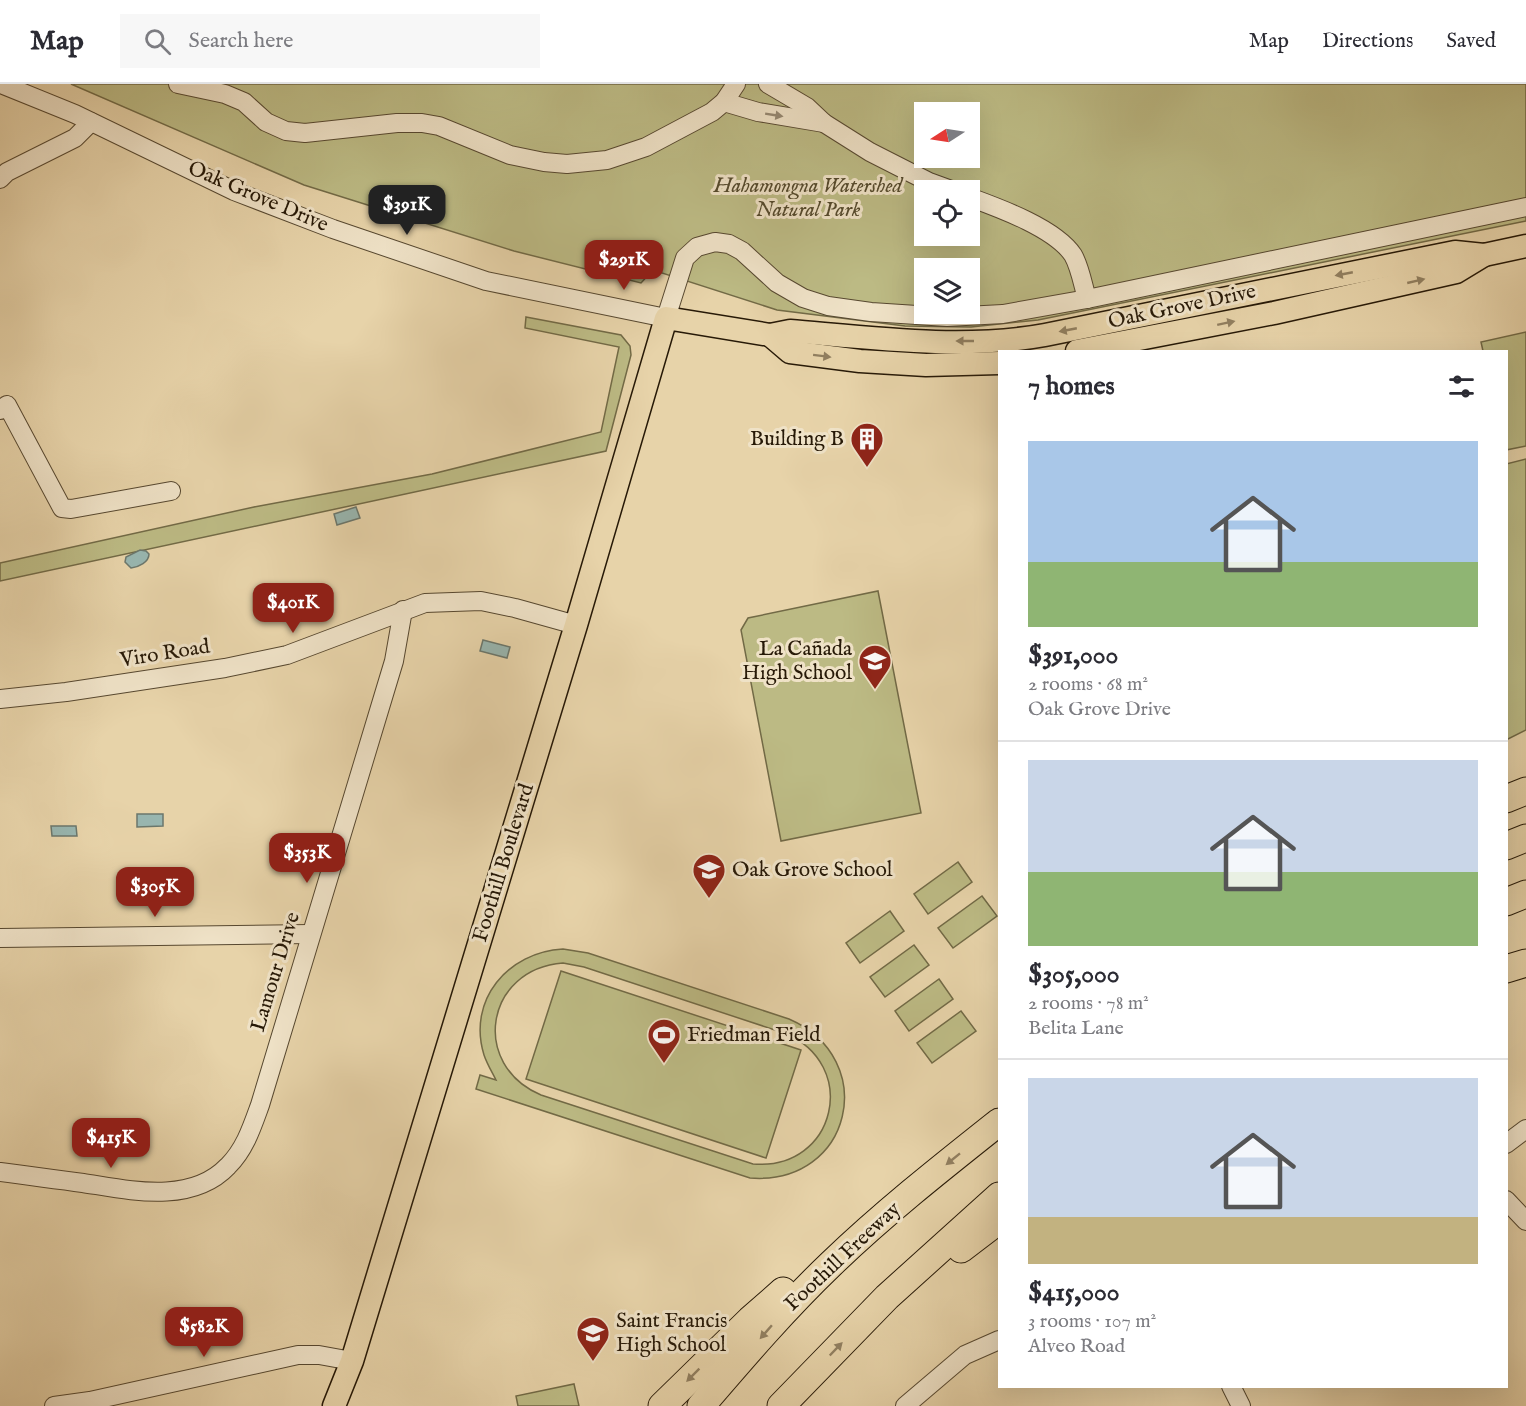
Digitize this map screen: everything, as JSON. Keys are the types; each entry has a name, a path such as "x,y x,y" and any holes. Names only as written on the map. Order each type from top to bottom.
{"highway":[{"path":"1508,799 1526,791"},
{"path":"1508,845 1526,838"},
{"path":"1508,901 1526,894"},
{"path":"1508,968 1526,963"},
{"name":"Foothill Freeway","path":"701,1406 778,1318 830,1264 898,1203 998,1123"},
{"path":"781,1406 887,1297 998,1197"},
{"path":"662,1406 750,1320 786,1289 898,1203"},
{"path":"887,1297 965,1247 998,1221"}],"main road":[{"name":"Oak Grove Drive","path":"666,318 770,335 790,331 930,341 1023,339 1455,252 1484,255 1526,246"},
{"name":"Oak Grove Drive","path":"1082,350 1211,326 1456,272 1484,255"},
{"name":"Foothill Boulevard","path":"334,1406 352,1361 576,625 666,318"},
{"name":"Oak Grove Drive","path":"770,335 790,352 860,361 926,365 998,363"}],"street":[{"name":"Oak Grove Drive","path":"1,84 91,122 234,191 398,252 486,281 666,318"},
{"path":"178,84 225,94 244,102 266,122 286,131 305,133 397,123 422,123 439,126 510,155 567,164 607,160 646,147 712,112 724,102 736,84"},
{"path":"768,84 807,107 824,123 870,152 925,180"},
{"path":"724,102 758,112 824,123"},
{"path":"0,179 7,172 75,138 91,122"},
{"path":"980,202 1031,223 1063,243 1073,256 1088,299"},
{"path":"666,318 685,258 697,248 715,242 729,244 742,251 777,283 803,298 828,306 871,312 946,317 1003,314 1088,299 1526,207"},
{"path":"2,402 62,508 71,509 171,491"},
{"name":"Viro Road","path":"0,699 88,689 287,656 425,603 481,601 576,625"},
{"name":"Lamour Drive","path":"0,1172 138,1191 168,1191 203,1183 227,1168 240,1152 260,1105 394,661 403,610"},
{"path":"0,938 310,934"},
{"path":"1508,1142 1526,1129"},
{"path":"1508,1202 1526,1221"},
{"path":"904,1406 965,1355 998,1340"},
{"path":"54,1406 100,1399 298,1355 319,1354 352,1361"},
{"path":"1232,1388 1241,1406"}],"green space":[{"name":"Hahamongna Watershed Natural Park","path":"71,84 1526,84 1526,221 1038,320 971,327 905,326 777,310 653,270 641,283 514,251 304,185"},
{"path":"526,317 621,335 630,346 631,355 606,451 0,581 0,563 254,507 432,474 601,432 619,347 525,328"},
{"path":"1526,332 1526,446 1508,450 1508,350 1483,350 1481,342"},
{"path":"1526,459 1526,730 1508,739 1508,464"},
{"path":"878,591 921,813 781,841 741,630 748,618"},
{"path":"958,862 972,882 928,914 914,894"},
{"path":"982,896 997,916 953,948 938,928"},
{"path":"890,911 904,931 860,963 846,943"},
{"path":"914,945 929,965 885,997 870,977"},
{"path":"563,949 588,953 789,1019 818,1038 836,1062 844,1089 842,1116 831,1142 812,1162 785,1175 750,1178 476,1089 480,1075 496,1080 484,1055 480,1035 481,1016 487,998 509,969 543,952","holes":["563,963 584,967 784,1033 808,1048 823,1068 830,1090 828,1113 820,1134 804,1151 781,1162 753,1164 541,1095 518,1081 504,1063 496,1042 496,1020 503,999 517,982 537,969"]},
{"name":"Friedman Field","path":"561,971 801,1050 766,1158 526,1079"},
{"path":"939,979 953,999 909,1031 895,1011"},
{"path":"961,1011 976,1031 932,1063 917,1043"},
{"path":"574,1384 579,1406 518,1406 516,1396"}],"water":[{"path":"356,507 360,518 337,525 334,514"},
{"path":"140,550 149,554 147,559 131,568 125,562 126,557"},
{"path":"483,640 510,647 507,658 480,651"},
{"path":"137,814 163,814 163,826 137,827"},
{"path":"51,826 76,826 77,836 52,836"}],"place":[{"name":"Building B","path":"867,468"},
{"name":"La Cañada High School","path":"875,690"},
{"name":"Oak Grove School","path":"709,899"},
{"name":"Friedman Field","path":"664,1064"},
{"name":"Saint Francis High School","path":"593,1362"}]}
